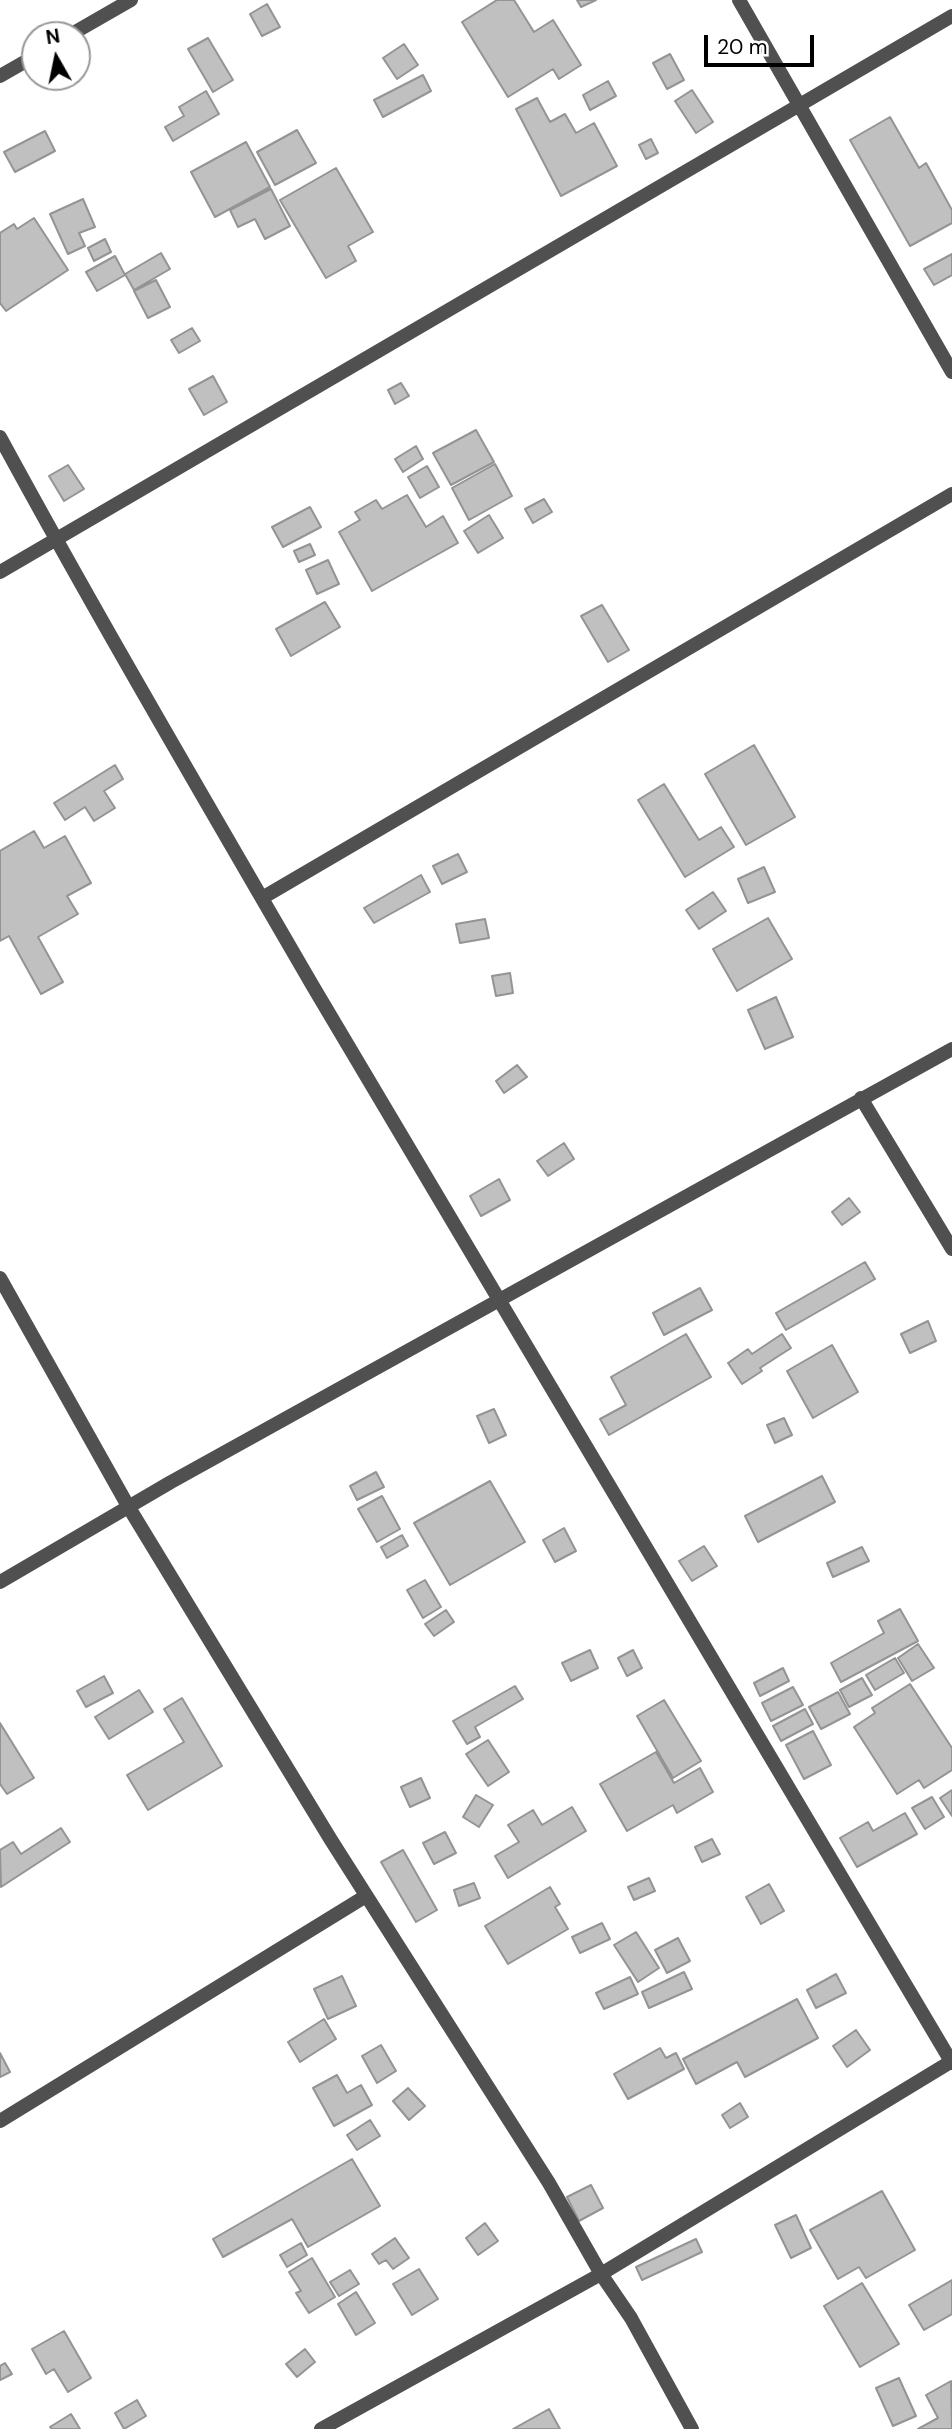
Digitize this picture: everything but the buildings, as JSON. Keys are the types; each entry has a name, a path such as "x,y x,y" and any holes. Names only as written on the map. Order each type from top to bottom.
{"street":[{"path":"91,23 131,0"},
{"path":"739,0 952,372"},
{"path":"0,572 952,16"},
{"path":"0,76 21,64"},
{"path":"0,437 262,898 496,1300 952,2062 601,2274 321,2429"},
{"path":"262,898 952,494"},
{"path":"0,1582 128,1506 952,1049"},
{"path":"861,1098 952,1249"},
{"path":"0,1278 128,1506 366,1896 549,2183 601,2274 631,2318 692,2429"},
{"path":"0,2121 366,1896"}]}
